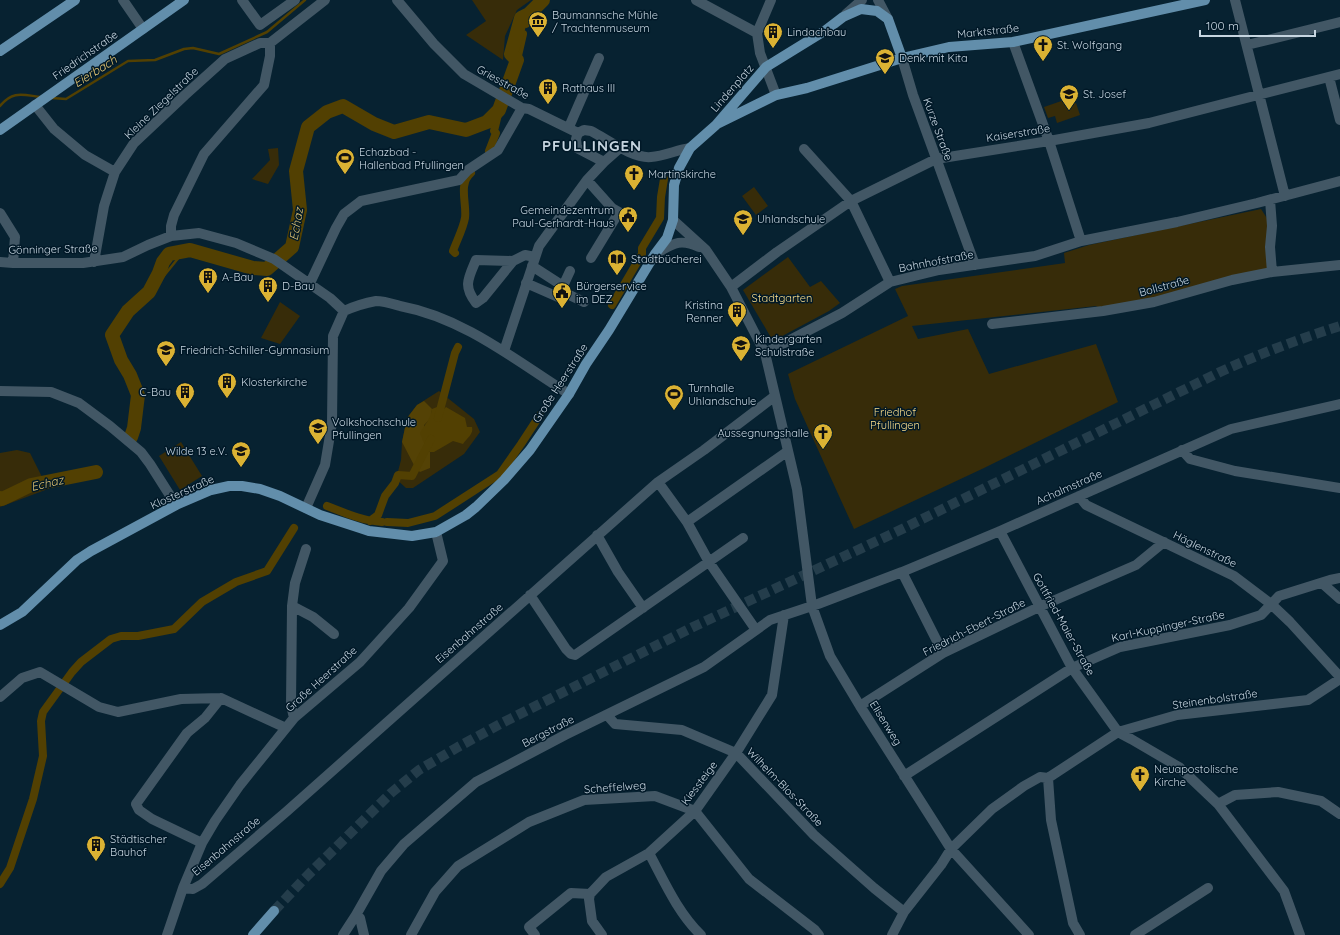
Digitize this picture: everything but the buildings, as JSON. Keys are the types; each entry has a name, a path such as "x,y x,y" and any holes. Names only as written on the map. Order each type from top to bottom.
{"main road":[{"path":"0,51 75,0"},
{"name":"Friedrichstraße","path":"0,130 184,0"},
{"name":"Marktstraße","path":"776,95 807,88 902,58 949,48 1013,42 1205,0"},
{"name":"Lindenplatz","path":"674,220 674,185 679,168 690,148 716,125 736,100 766,68 826,30 842,17 860,9 877,11 888,19"},
{"name":"Kurze Straße","path":"888,19 902,58"},
{"name":"Lindenplatz","path":"716,125 776,95"},
{"name":"Große Heerstraße","path":"306,508 320,515 369,531 412,536 436,532 466,515 504,480 530,450 569,394 586,364 609,330 655,254 667,238 674,220"},
{"name":"Klosterstraße","path":"0,625 22,612 77,560 91,551 176,505 211,490 229,486 242,486 260,489 306,508"},
{"path":"253,935 274,912"}],"street":[{"path":"123,0 143,28"},
{"path":"242,0 260,25 295,0"},
{"path":"171,236 171,226 174,215 204,154 264,85 270,56 270,42 325,0"},
{"name":"Griesstraße","path":"397,0 434,44 464,74 522,108 530,109 578,133"},
{"path":"696,0 757,33"},
{"path":"766,68 760,53 757,33 771,0"},
{"path":"842,17 862,0"},
{"name":"Kurze Straße","path":"878,0 888,19"},
{"path":"1235,0 1285,196"},
{"path":"1247,45 1340,22"},
{"name":"Kleine Ziegelstraße","path":"94,262 104,206 115,172 134,143 225,60 260,43 270,42"},
{"path":"1013,42 1049,141 1081,241"},
{"path":"569,128 599,58"},
{"name":"Kurze Straße","path":"902,58 913,95 975,265"},
{"name":"Lindenplatz","path":"766,68 776,95"},
{"name":"Kaiserstraße","path":"731,287 777,252 851,201 936,159 1149,123 1340,74"},
{"path":"1329,77 1340,120"},
{"path":"35,105 54,129 80,150 115,172"},
{"path":"310,283 338,223 344,214 361,201 459,180 468,170 498,150 522,108"},
{"path":"604,162 577,148 576,140 578,133 584,130 592,131 635,155 650,157 690,148"},
{"path":"504,351 539,246 587,180 621,147"},
{"path":"804,149 851,201 890,282"},
{"path":"587,180 612,208 619,212 591,258"},
{"name":"Bahnhofstraße","path":"765,353 842,313 890,282 939,270 1035,256 1081,241 1177,222 1270,200 1340,181"},
{"path":"1270,200 1272,226 1270,247 1272,272"},
{"path":"0,213 15,237 13,263"},
{"name":"Elisenweg","path":"674,220 706,250 731,287 765,353 797,489 812,606 830,656 951,849 1029,935"},
{"name":"Gönninger Straße","path":"0,262 94,262 123,257 171,236 199,233 236,243 274,259 310,283 344,311"},
{"path":"655,254 673,243 688,242 706,250"},
{"path":"513,261 476,260 467,286 469,294 476,303 483,298 513,261 525,255 562,289 584,302"},
{"name":"Bollstraße","path":"992,324 1102,311 1144,304 1219,282 1272,272 1340,264"},
{"path":"526,283 558,297 570,271"},
{"path":"306,508 325,465 332,423 333,336 344,311 359,305 378,301 407,307 438,316 457,324 504,351 569,394"},
{"path":"0,391 51,392 79,402 134,446 150,464 176,505"},
{"name":"Eisenbahnstraße","path":"183,888 193,889 202,884 286,812 597,534 658,482 704,450 775,396"},
{"name":"Achalmstraße","path":"812,606 902,572 1000,532 1231,429 1340,404"},
{"path":"1182,450 1190,459 1235,471 1340,488"},
{"path":"687,522 788,451"},
{"path":"658,482 687,522 709,562 756,630"},
{"name":"Häglenstraße","path":"1079,496 1086,505 1234,576 1270,604 1290,622 1340,678"},
{"name":"Große Heerstraße","path":"167,935 183,888 202,843 215,821 240,784 294,718 360,662 409,608 443,561 436,532"},
{"name":"Gottfried-Maier-Straße","path":"1000,532 1072,668 1118,732 1179,767 1218,804 1284,891 1300,935"},
{"path":"597,534 618,572 643,608"},
{"path":"530,595 570,653 573,655 577,654 743,538"},
{"name":"Friedrich-Ebert-Straße","path":"860,706 944,654 1039,607 1136,565 1164,542"},
{"path":"294,718 291,705 292,606 294,583 306,549"},
{"path":"902,572 944,654"},
{"name":"Karl-Kuppinger-Straße","path":"904,776 1072,668 1120,647 1230,625 1261,616 1270,604 1279,596 1340,578"},
{"path":"1322,583 1340,599"},
{"path":"292,606 313,617 334,634"},
{"name":"Bergstraße","path":"343,935 380,872 404,844 476,782 565,734 704,667 770,620 812,606"},
{"name":"Kiessteige","path":"590,894 606,877 649,853 695,811 736,753 772,695 784,615"},
{"path":"0,697 22,678 40,672 99,707 118,712 181,699 221,698 286,728"},
{"name":"Steinenbolstraße","path":"892,935 904,912 941,865 951,849 992,809 1024,786 1040,777 1048,778 1118,732 1177,715 1308,700 1340,678"},
{"path":"202,843 152,819 139,810 136,804 187,733 205,718 221,698"},
{"name":"Wilhelm-Blos-Straße","path":"606,715 615,724 682,730 736,753 814,835 904,912"},
{"path":"1048,778 1051,820 1073,923 1080,935"},
{"path":"1218,804 1235,795 1278,792 1321,801 1340,814"},
{"name":"Scheffelweg","path":"411,935 435,892 458,866 529,822 584,800 655,796 695,811"},
{"path":"695,811 750,879 815,930 819,935"},
{"path":"649,853 680,909 688,921 701,935"},
{"path":"1136,935 1208,888"},
{"path":"535,935 529,926 571,893 590,894 589,898 592,921 602,935"},
{"path":"356,915 360,918 364,935"}],"green space":[{"path":"472,0 531,0 517,10 505,36 503,60 466,35 486,21"},
{"path":"1070,98 1072,104 1076,103 1080,115 1057,123 1055,116 1048,118 1044,107"},
{"path":"278,148 279,165 268,184 252,179 270,160 268,149"},
{"path":"754,187 768,206 756,215 742,196"},
{"name":"Friedhof Pfullingen","path":"1261,209 1272,226 1272,272 1103,311 1096,306 912,326 918,339 968,329 989,374 1096,344 1118,402 984,468 854,529 795,399 788,374 908,316 895,289 902,286 1065,263 1064,253 1089,245"},
{"name":"Stadtgarten","path":"788,257 810,287 821,281 840,303 829,311 773,341 743,290"},
{"path":"280,302 300,316 280,344 261,338"},
{"path":"439,391 474,419 480,432 464,454 413,488 406,488 396,479 401,460 402,442 407,418 417,405"},
{"path":"181,442 202,476 180,490 159,456"},
{"path":"17,450 30,453 48,489 0,507 0,453"}],"shaded area":[{"path":"424,401 432,409 431,418 424,425 426,447 430,452 430,468 420,472 415,467 402,442 407,418 417,405"},
{"path":"437,407 444,409 446,407 465,418 467,427 472,427 472,432 463,444 453,441 434,452 430,452 426,448 420,433 429,419 432,409"}],"waterway":[{"name":"Eierbach","path":"52,98 66,99 128,61 155,60 184,49 193,48 219,54 267,32 305,0"},
{"name":"Echaz","path":"131,437 134,428 138,395 130,375 121,360 112,335 128,311 149,292 163,262 169,254 190,250 253,268 267,269 292,247 300,210 296,171 308,127 327,112 343,106 374,124 394,132 429,122 466,130 487,122 499,110 517,60 511,54 521,18 529,14 543,0"},
{"name":"Echaz","path":"526,24 529,14"},
{"name":"Echaz","path":"517,60 523,34"},
{"name":"Eierbach","path":"0,106 9,98 14,96 24,95 41,97"},
{"path":"489,151 496,133 494,131 499,110"},
{"path":"455,253 453,251 465,218 464,188 467,177 471,173"},
{"path":"612,305 642,254 642,248 660,218 664,179"},
{"path":"156,279 163,277 184,251"},
{"path":"438,418 455,353 458,347"},
{"path":"387,522 408,523 435,516 500,474 540,415"},
{"path":"370,521 378,515 385,496 395,483 398,475 412,476 431,439"},
{"name":"Echaz","path":"0,498 2,499 31,485 96,472"},
{"path":"327,506 347,514 382,522"},
{"path":"0,884 10,868 33,799 43,756 41,721 43,712 72,672 81,662 111,639 121,636 138,636 174,629 202,602 236,582 267,571 294,528"}],"tunnel":[{"path":"274,911 304,879 391,793 419,770 458,747 502,723 693,627 894,533 1220,372 1279,347 1340,326"}],"place":[{"name":"Baumannsche Mühle / Trachtenmuseum","path":"538,38"},
{"name":"Lindachbau","path":"773,49"},
{"name":"St. Wolfgang","path":"1043,62"},
{"name":"Denk mit Kita","path":"885,75"},
{"name":"Rathaus III","path":"548,105"},
{"name":"St. Josef","path":"1069,111"},
{"name":"Echazbad - Hallenbad Pfullingen","path":"345,175"},
{"name":"Martinskirche","path":"634,191"},
{"name":"Gemeindezentrum Paul-Gerhardt-Haus","path":"628,233"},
{"name":"Uhlandschule","path":"743,236"},
{"name":"Stadtbücherei","path":"617,276"},
{"name":"A-Bau","path":"208,294"},
{"name":"D-Bau","path":"268,303"},
{"name":"Bürgerservice im DEZ","path":"562,309"},
{"name":"Kristina Renner","path":"737,328"},
{"name":"Kindergarten Schulstraße","path":"741,362"},
{"name":"Friedrich-Schiller-Gymnasium","path":"166,367"},
{"name":"Klosterkirche","path":"227,399"},
{"name":"C-Bau","path":"185,409"},
{"name":"Turnhalle Uhlandschule","path":"674,411"},
{"name":"Volkshochschule Pfullingen","path":"318,445"},
{"name":"Aussegnungshalle","path":"823,450"},
{"name":"Wilde 13 e.V.","path":"241,468"},
{"name":"Neuapostolische Kirche","path":"1140,792"},
{"name":"Städtischer Bauhof","path":"96,862"}],"district":[{"name":"PFULLINGEN","path":"592,145"}]}
